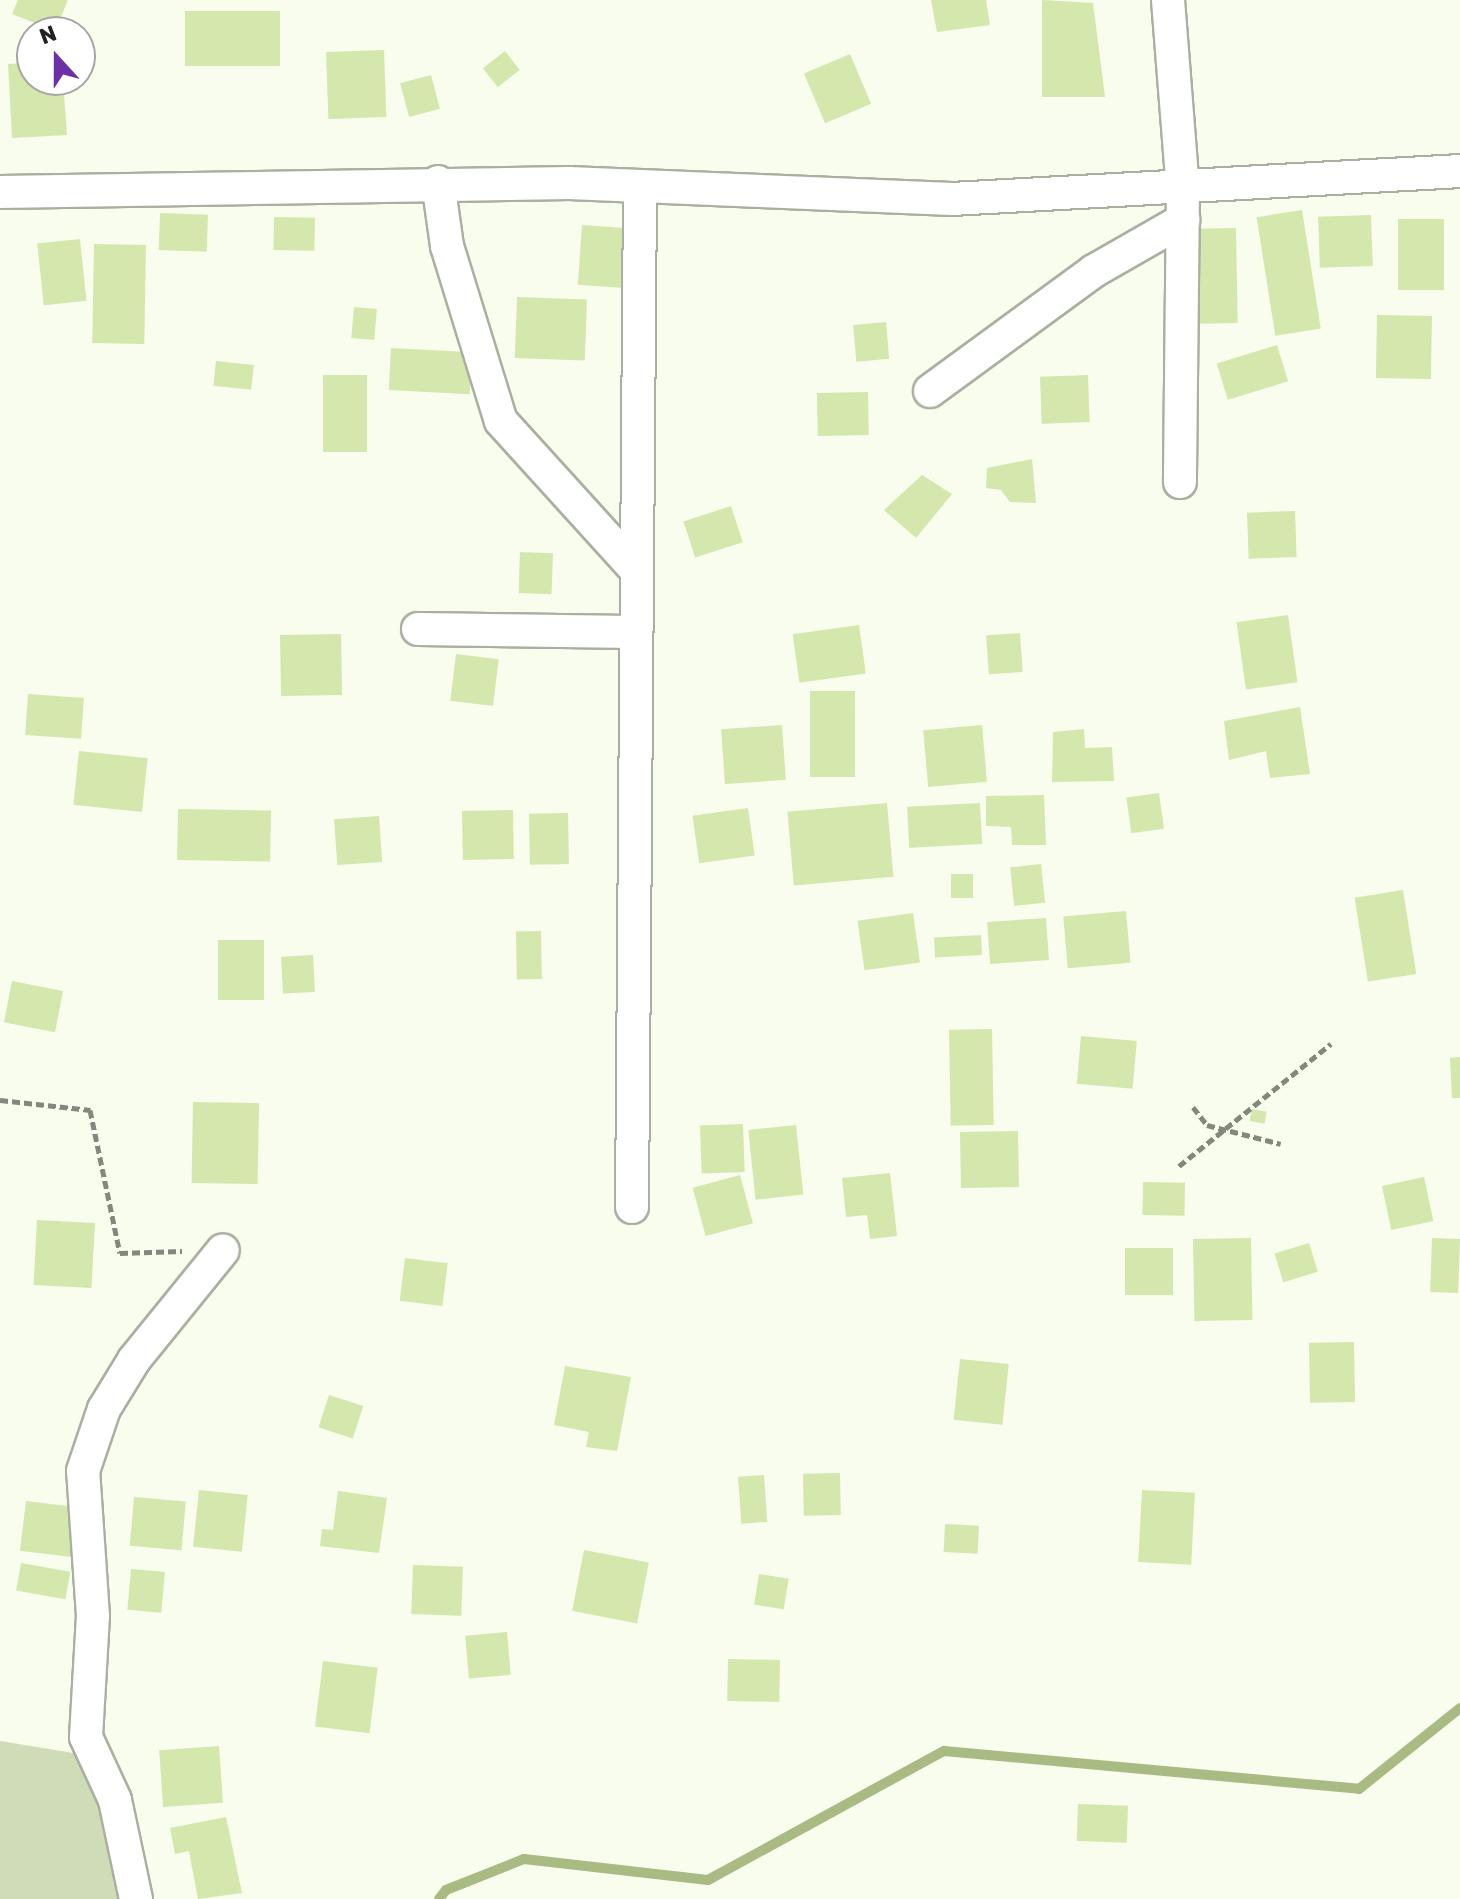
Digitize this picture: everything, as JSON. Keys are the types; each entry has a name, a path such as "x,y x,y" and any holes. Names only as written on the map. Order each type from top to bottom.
{"street":[{"path":"1168,0 1183,204 1180,482"},
{"path":"0,192 438,182 1183,204 1460,171"},
{"path":"438,182 447,246 501,421 636,570"},
{"path":"632,1207 639,933 634,632 640,186"},
{"path":"930,391 1183,204"},
{"path":"418,629 634,632"},
{"path":"136,1899 115,1800 86,1737 93,1616 83,1471 104,1409 134,1360 223,1250"}],"path":[{"path":"1179,1166 1331,1044"},
{"path":"0,1100 90,1110 120,1253 223,1250"},
{"path":"1193,1107 1207,1125 1281,1144"}],"green space":[{"path":"0,1741 92,1756 126,1899 0,1899"}],"building":[{"path":"18,0 68,0 61,16 12,14"},
{"path":"931,0 986,0 990,25 937,32"},
{"path":"1042,0 1093,3 1105,97 1042,97"},
{"path":"185,11 280,11 280,66 185,66"},
{"path":"384,50 386,117 328,119 326,52"},
{"path":"505,51 520,70 498,87 483,68"},
{"path":"850,54 871,104 825,123 804,74"},
{"path":"8,64 16,64 16,96 64,96 67,135 12,138"},
{"path":"431,75 440,109 409,117 400,83"},
{"path":"1302,210 1321,329 1275,336 1257,217"},
{"path":"160,213 208,215 207,252 159,250"},
{"path":"1371,215 1373,266 1320,268 1318,217"},
{"path":"274,217 315,218 314,251 273,250"},
{"path":"1398,219 1444,219 1444,290 1398,290"},
{"path":"582,225 628,228 624,288 578,285"},
{"path":"1236,228 1238,323 1196,324 1194,229"},
{"path":"80,239 86,301 44,305 37,243"},
{"path":"94,244 146,245 144,344 92,343"},
{"path":"517,297 587,299 585,360 515,358"},
{"path":"354,307 377,309 374,340 351,338"},
{"path":"1377,315 1432,316 1431,379 1376,378"},
{"path":"886,322 889,359 856,362 853,325"},
{"path":"1277,345 1288,381 1228,400 1217,363"},
{"path":"391,348 472,352 470,394 389,390"},
{"path":"216,361 254,365 251,390 213,386"},
{"path":"323,375 367,375 367,452 323,452"},
{"path":"1088,375 1090,422 1042,424 1040,377"},
{"path":"868,392 869,435 818,436 817,393"},
{"path":"1032,459 1036,503 1010,502 1001,490 986,488 987,468"},
{"path":"922,475 952,494 916,538 884,510"},
{"path":"731,506 743,542 695,558 683,521"},
{"path":"1295,511 1297,557 1249,559 1247,513"},
{"path":"520,552 553,553 552,594 519,593"},
{"path":"1288,615 1297,682 1246,690 1237,622"},
{"path":"859,625 866,674 799,683 793,634"},
{"path":"1020,633 1023,672 989,674 986,635"},
{"path":"341,634 342,695 281,696 280,635"},
{"path":"456,654 499,659 493,706 450,701"},
{"path":"810,691 855,691 855,777 810,777"},
{"path":"28,694 84,698 81,739 25,735"},
{"path":"1300,707 1310,774 1270,778 1266,751 1229,760 1224,721"},
{"path":"782,725 786,780 725,784 721,729"},
{"path":"982,725 987,782 928,787 923,730"},
{"path":"1084,729 1085,748 1112,747 1114,781 1052,782 1053,732"},
{"path":"79,751 148,758 142,812 73,805"},
{"path":"1159,793 1164,829 1131,833 1126,798"},
{"path":"1044,795 1046,845 1012,845 1011,827 986,826 986,796"},
{"path":"887,803 893,877 794,885 787,812"},
{"path":"980,803 982,844 909,848 907,807"},
{"path":"748,808 755,856 699,863 693,816"},
{"path":"178,809 271,811 270,862 177,860"},
{"path":"513,810 514,859 463,860 462,811"},
{"path":"568,813 569,864 530,865 529,814"},
{"path":"379,816 382,862 337,865 334,819"},
{"path":"1041,864 1045,903 1014,906 1010,867"},
{"path":"951,874 973,874 973,898 951,898"},
{"path":"1403,890 1416,974 1368,982 1355,898"},
{"path":"1126,911 1131,963 1068,968 1063,916"},
{"path":"913,913 920,963 865,970 858,921"},
{"path":"1046,918 1049,960 990,964 987,922"},
{"path":"516,931 541,931 542,979 517,979"},
{"path":"981,935 982,955 935,957 934,937"},
{"path":"218,940 264,940 264,1000 218,1000"},
{"path":"313,955 315,992 283,994 281,957"},
{"path":"12,981 63,991 55,1032 4,1022"},
{"path":"992,1029 994,1125 951,1126 949,1030"},
{"path":"1081,1036 1137,1041 1133,1089 1077,1084"},
{"path":"1460,1057 1460,1098 1452,1098 1450,1058"},
{"path":"193,1102 259,1103 258,1184 192,1183"},
{"path":"1252,1109 1267,1112 1264,1124 1250,1121"},
{"path":"743,1124 745,1172 702,1173 700,1126"},
{"path":"796,1125 803,1195 756,1200 748,1130"},
{"path":"1018,1131 1019,1187 961,1188 960,1132"},
{"path":"890,1173 897,1236 870,1239 867,1215 846,1217 842,1178"},
{"path":"740,1175 753,1223 706,1236 693,1188"},
{"path":"1424,1177 1433,1221 1391,1230 1382,1186"},
{"path":"1143,1182 1185,1183 1184,1216 1142,1215"},
{"path":"37,1220 95,1223 92,1288 34,1285"},
{"path":"1251,1238 1252,1320 1194,1321 1193,1239"},
{"path":"1432,1238 1460,1239 1458,1293 1430,1292"},
{"path":"1309,1243 1318,1272 1283,1282 1275,1254"},
{"path":"1125,1248 1173,1248 1173,1295 1125,1295"},
{"path":"405,1258 448,1263 442,1306 400,1301"},
{"path":"1354,1342 1355,1402 1310,1403 1309,1343"},
{"path":"960,1359 1009,1364 1002,1425 954,1420"},
{"path":"565,1366 631,1377 617,1451 586,1447 589,1432 554,1425"},
{"path":"329,1395 363,1406 353,1438 318,1427"},
{"path":"840,1473 841,1515 804,1516 803,1474"},
{"path":"764,1475 767,1522 741,1524 738,1477"},
{"path":"199,1490 248,1495 242,1552 193,1547"},
{"path":"1142,1490 1195,1493 1191,1565 1138,1562"},
{"path":"338,1491 387,1498 379,1553 320,1546 322,1529 333,1530"},
{"path":"134,1497 186,1502 182,1550 130,1546"},
{"path":"26,1501 80,1508 74,1557 20,1551"},
{"path":"945,1524 979,1526 977,1554 944,1552"},
{"path":"584,1550 649,1563 637,1623 572,1611"},
{"path":"21,1563 70,1572 65,1599 16,1591"},
{"path":"413,1565 463,1567 461,1616 411,1614"},
{"path":"131,1569 165,1572 161,1613 127,1610"},
{"path":"759,1574 789,1579 784,1609 754,1605"},
{"path":"507,1632 511,1675 469,1678 465,1636"},
{"path":"728,1659 780,1660 779,1702 727,1701"},
{"path":"323,1661 378,1668 370,1733 315,1727"},
{"path":"219,1746 223,1803 163,1807 159,1750"},
{"path":"1078,1804 1128,1806 1127,1843 1077,1841"},
{"path":"226,1817 242,1893 198,1899 189,1851 175,1854 170,1828"}],"waterway":[{"path":"439,1899 446,1890 524,1859 708,1880 944,1751 1359,1789 1460,1708"}]}
